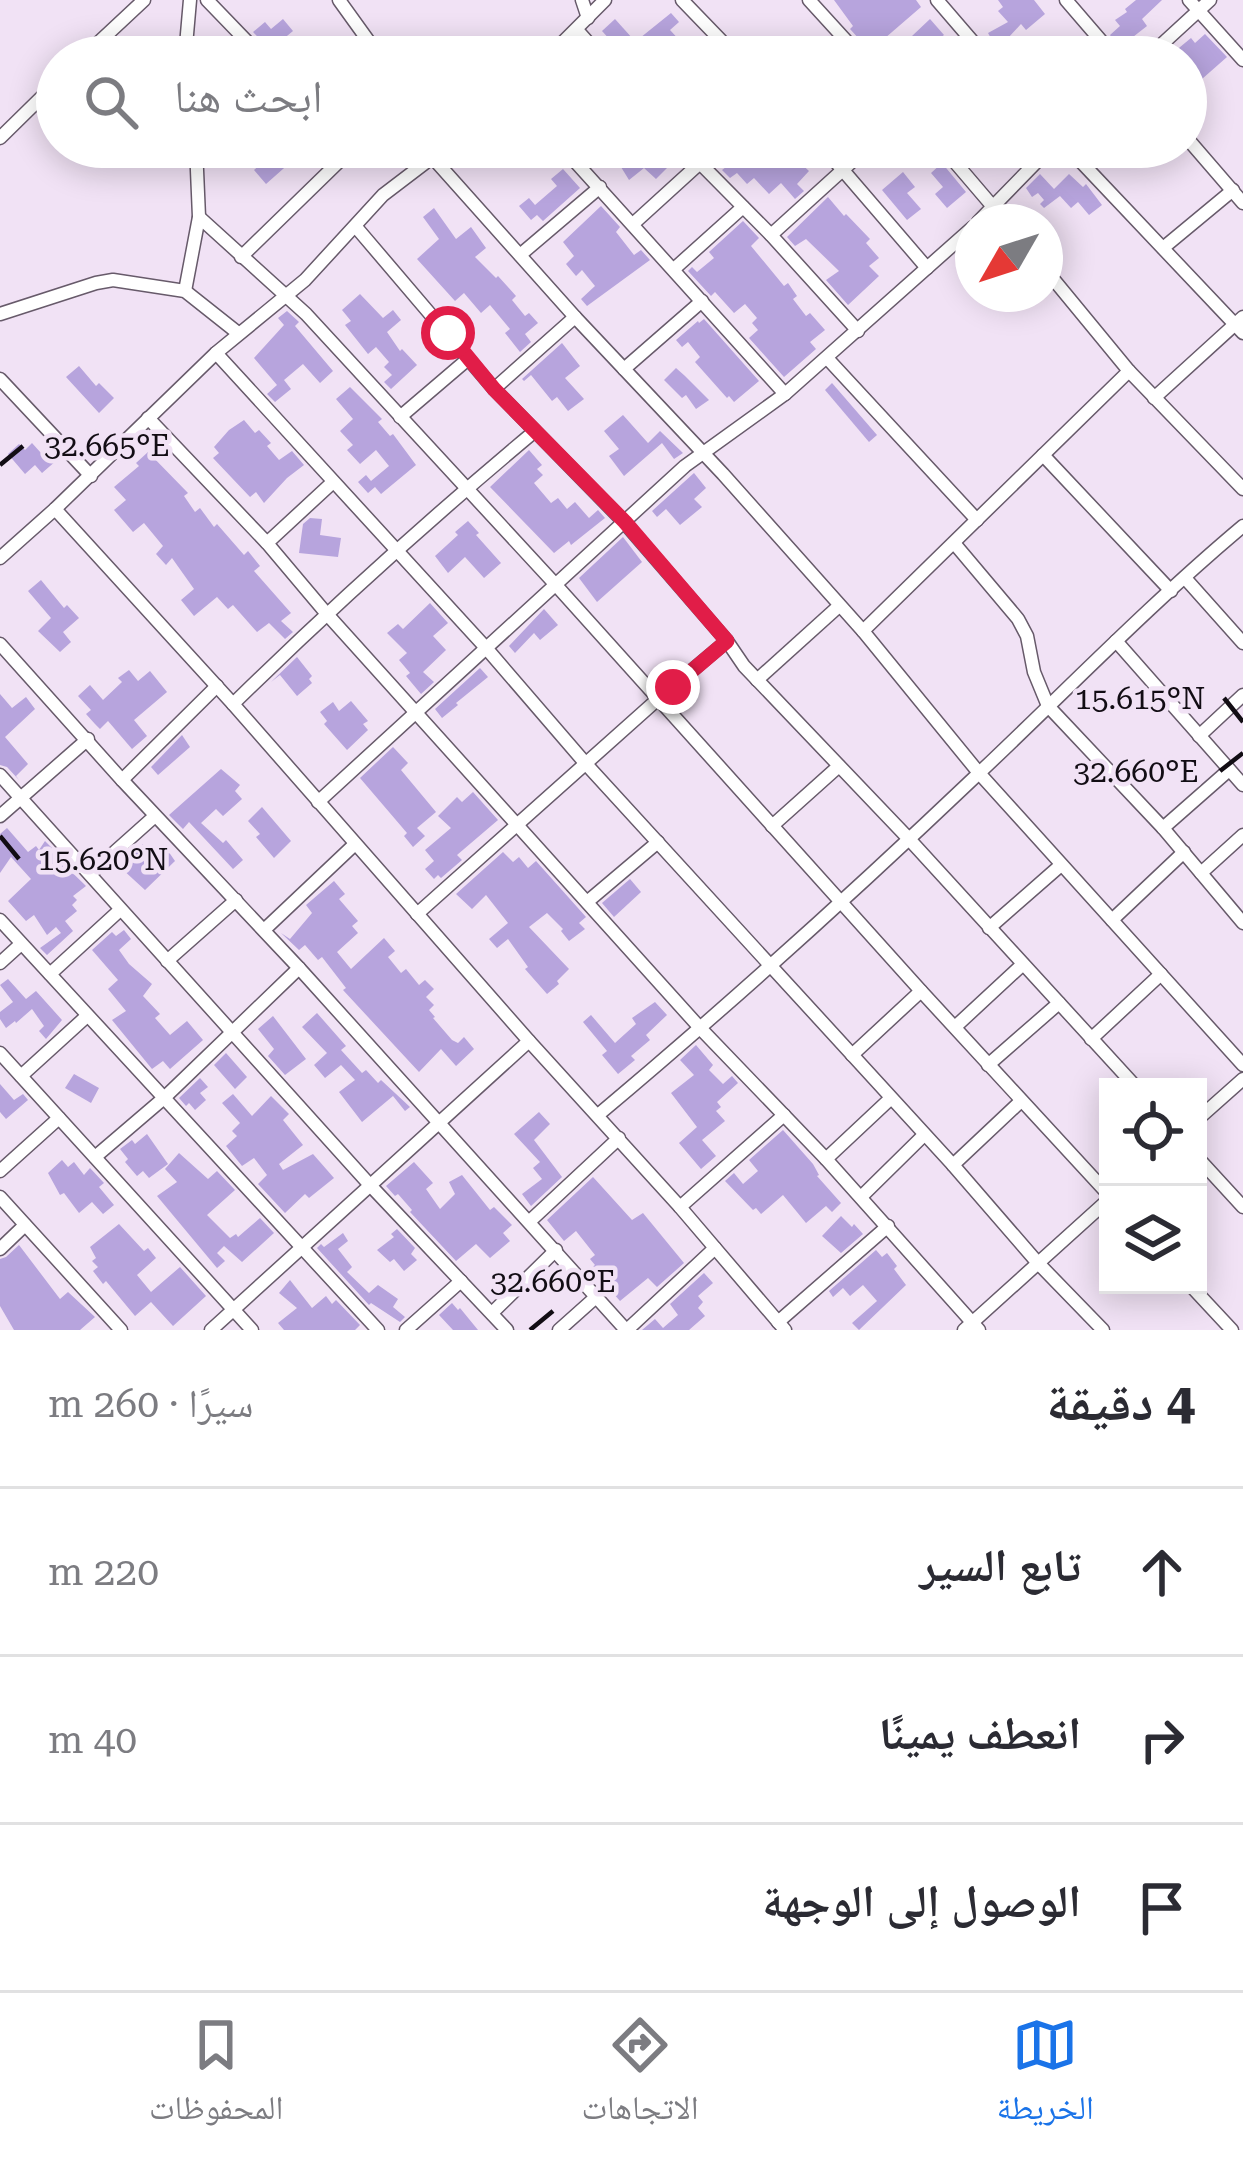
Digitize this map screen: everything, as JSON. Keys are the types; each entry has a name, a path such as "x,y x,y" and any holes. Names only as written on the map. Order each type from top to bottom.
{"street":[{"path":"105,36 144,0"},
{"path":"187,36 190,0"},
{"path":"207,0 242,36"},
{"path":"339,0 365,36"},
{"path":"582,0 588,18"},
{"path":"571,36 605,0"},
{"path":"682,0 717,36"},
{"path":"937,0 964,36"},
{"path":"1066,0 1097,36"},
{"path":"1166,36 1193,5 1210,0"},
{"path":"810,1 842,36"},
{"path":"1193,5 1243,60"},
{"path":"577,30 582,36"},
{"path":"0,138 36,103"},
{"path":"1207,161 1243,202"},
{"path":"184,291 199,218 197,168"},
{"path":"241,257 330,168"},
{"path":"0,558 216,353 286,297 383,194 420,168"},
{"path":"443,168 839,605 980,773 1243,1065"},
{"path":"582,168 785,394"},
{"path":"633,224 695,168"},
{"path":"705,168 858,331"},
{"path":"771,235 844,168"},
{"path":"960,168 991,204"},
{"path":"998,204 1031,168"},
{"path":"1086,168 1240,325 1154,398"},
{"path":"842,170 927,268"},
{"path":"520,255 600,187"},
{"path":"1163,248 1233,190"},
{"path":"674,269 743,206"},
{"path":"199,218 306,314 1099,1187"},
{"path":"356,227 494,389 625,522 757,680 1128,1078"},
{"path":"317,802 685,466 785,394 955,243"},
{"path":"0,314 113,280 184,291 238,333"},
{"path":"1063,290 1154,398 1243,489"},
{"path":"624,369 702,301"},
{"path":"494,389 575,317"},
{"path":"216,353 1103,1330"},
{"path":"826,358 977,520"},
{"path":"400,417 468,359"},
{"path":"862,632 1130,370"},
{"path":"0,379 91,476"},
{"path":"148,418 267,543 700,1029 887,1226 971,1328 1099,1205"},
{"path":"233,704 326,613 536,431"},
{"path":"1043,455 1171,591"},
{"path":"267,543 332,482"},
{"path":"56,509 782,1326 887,1226"},
{"path":"598,1115 909,839 1243,526"},
{"path":"954,543 1018,619 1048,706 1163,828 1243,923"},
{"path":"1185,578 1243,643"},
{"path":"757,680 839,605"},
{"path":"417,914 727,641"},
{"path":"1116,641 1243,785"},
{"path":"0,644 626,1330 716,1248"},
{"path":"122,780 217,686"},
{"path":"1199,736 1243,695"},
{"path":"0,816 88,739"},
{"path":"772,826 839,766"},
{"path":"1163,828 1229,770"},
{"path":"0,775 507,1330"},
{"path":"89,874 155,816"},
{"path":"1201,874 1243,836"},
{"path":"587,902 658,842"},
{"path":"264,930 355,844"},
{"path":"1112,920 1184,852"},
{"path":"989,928 1061,865"},
{"path":"166,961 236,900"},
{"path":"50,974 120,910"},
{"path":"0,920 378,1330"},
{"path":"0,963 21,944"},
{"path":"955,1027 1023,964"},
{"path":"95,1156 164,1098 299,968"},
{"path":"1091,1039 1161,974"},
{"path":"852,1055 921,992"},
{"path":"988,1065 1058,1003"},
{"path":"21,1076 87,1016"},
{"path":"211,1330 529,1041"},
{"path":"0,1053 252,1330"},
{"path":"1207,1111 1243,1079"},
{"path":"826,1159 890,1099"},
{"path":"953,1166 1022,1101"},
{"path":"680,1207 784,1114"},
{"path":"0,1171 58,1118"},
{"path":"861,1198 924,1135"},
{"path":"530,1221 619,1138"},
{"path":"1207,1168 1243,1208"},
{"path":"0,1197 121,1330"},
{"path":"0,1249 26,1225"},
{"path":"492,1313 556,1250"},
{"path":"406,1330 460,1281"},
{"path":"1198,1294 1232,1330"},
{"path":"559,1330 596,1297"}],"building":[{"path":"834,0 916,0 921,7 887,36 856,36 850,29 853,26"},
{"path":"998,0 1034,0 1045,14 1026,30 1021,24 1010,36 990,36 1008,22 998,11 1003,7"},
{"path":"1136,0 1162,0 1142,19 1147,26 1134,36 1111,36 1120,26 1115,20"},
{"path":"671,13 679,22 670,30 676,36 642,36"},
{"path":"283,19 293,31 287,36 253,32 265,22 271,29"},
{"path":"615,19 630,36 606,36 602,31"},
{"path":"930,19 944,35 943,36 912,36"},
{"path":"1207,36 1227,57 1207,75"},
{"path":"256,168 284,168 266,184"},
{"path":"622,168 644,168 629,180"},
{"path":"644,168 667,168 656,179"},
{"path":"946,168 966,192 947,208 935,194 943,187 931,173"},
{"path":"563,169 580,188 543,221 537,215 531,220 519,206 529,198 535,205 557,186 551,179"},
{"path":"722,170 809,171 797,184 804,191 795,199 781,183 769,194 754,178 747,184 737,173 730,178"},
{"path":"903,172 915,187 907,193 921,209 907,220 882,190"},
{"path":"1040,174 1054,189 1069,174 1083,187 1086,184 1102,205 1089,215 1078,202 1071,208 1060,196 1040,204 1044,200 1038,193 1032,197 1026,188"},
{"path":"828,197 870,239 866,243 879,258 869,266 879,276 848,305 826,280 839,271 806,239 795,246 787,237"},
{"path":"601,206 620,227 616,232 634,255 641,250 650,260 587,306 581,299 595,286 582,270 576,276 566,264 574,256 563,242"},
{"path":"434,208 456,239 471,227 486,248 475,257 516,296 512,300 525,316 529,313 538,323 525,334 531,342 520,352 505,333 510,329 490,305 481,313 464,293 455,301 417,259 439,239 423,217"},
{"path":"743,221 759,238 751,246 784,286 788,283 806,316 810,313 825,330 810,342 816,349 784,377 749,338 758,330 752,323 757,318 745,304 734,313 688,271 692,267 697,272 714,258 709,252"},
{"path":"360,294 383,318 393,310 401,320 387,332 417,365 391,389 384,382 392,375 384,367 389,362 376,347 368,354 345,325 351,321 342,310"},
{"path":"287,311 333,371 320,383 303,364 284,380 291,389 275,402 267,394 277,385 254,358 284,325 278,318"},
{"path":"704,319 759,381 734,402 695,362 700,357 688,342 682,347 676,340"},
{"path":"562,343 580,366 565,378 584,399 568,411 557,397 552,401 531,375 522,379"},
{"path":"79,366 114,398 99,413 66,377"},
{"path":"676,368 709,400 696,409 686,395 682,398 664,380"},
{"path":"832,383 877,435 869,442 825,390"},
{"path":"350,387 382,419 378,422 416,465 381,494 375,487 368,493 358,482 366,475 371,481 389,466 376,450 360,464 347,450 353,445 340,431 353,419 336,399"},
{"path":"623,415 648,443 660,431 683,453 674,459 662,443 624,476 609,456 619,449 604,431"},
{"path":"244,420 271,443 267,446 279,460 292,451 304,465 264,503 256,492 250,497 213,458 219,453 214,447"},
{"path":"32,443 41,453 46,448 57,460 42,473 35,465 25,474 8,454 19,444 25,450"},
{"path":"529,450 542,465 537,469 543,475 534,483 551,503 558,498 567,509 575,502 589,518 598,510 605,518 554,553 490,487"},
{"path":"148,452 188,493 184,496 195,512 200,508 214,527 217,524 260,566 254,571 291,613 281,621 293,632 285,639 269,623 257,632 233,605 228,609 217,597 194,616 181,600 194,589 172,558 166,565 156,554 163,546 144,523 133,532 114,510 126,500 114,487"},
{"path":"694,473 706,488 694,499 702,507 680,525 666,509 657,517 652,511"},
{"path":"310,518 322,519 320,535 341,538 338,557 299,553 303,524"},
{"path":"468,521 501,563 484,578 465,557 448,573 435,556"},
{"path":"623,537 642,562 597,602 579,578"},
{"path":"41,580 79,618 63,632 71,642 60,652 38,631 51,618 28,591"},
{"path":"430,603 448,623 433,636 446,650 423,672 434,682 421,694 399,660 407,653 387,633 398,624 403,629"},
{"path":"544,609 558,625 540,640 534,633 515,653 509,646"},
{"path":"297,657 312,683 297,696 280,675 271,682"},
{"path":"480,668 488,677 442,718 435,709"},
{"path":"129,670 138,681 150,671 167,692 134,720 147,736 132,749 108,721 100,729 78,696 90,685 103,700"},
{"path":"0,694 12,708 26,697 35,709 5,737 28,764 16,776 19,780 0,765"},
{"path":"351,701 368,721 363,724 368,730 347,750 324,724 327,721 320,712 333,702 339,711"},
{"path":"182,735 190,747 158,775 151,767"},
{"path":"393,747 408,763 401,770 436,812 417,828 425,836 413,847 404,836 407,833 360,778"},
{"path":"221,769 240,785 235,791 242,799 223,816 216,809 201,823 223,843 226,840 243,860 233,869 189,822 183,829 169,815"},
{"path":"473,792 498,820 457,855 462,860 434,879 425,869 434,861 425,850 451,828 438,816 457,797 462,802"},
{"path":"262,807 291,841 274,858 248,821"},
{"path":"7,828 28,852 36,846 39,850 45,841 86,886 73,896 77,911 65,921 73,931 47,955 40,948 61,933 56,927 47,935 34,915 26,921 8,901 31,879 11,857 0,873 0,834"},
{"path":"143,844 154,857 166,848 175,861 145,890 121,868"},
{"path":"503,852 513,862 519,857 528,868 536,861 586,917 579,923 585,929 569,941 547,913 529,927 569,969 547,994 508,939 497,948 489,939 508,923 486,895 472,909 456,894"},
{"path":"630,879 641,892 614,917 602,903"},
{"path":"334,881 345,894 339,899 358,921 352,926 358,933 337,952 351,969 384,938 395,951 388,957 401,973 406,969 419,985 425,980 434,989 426,997 434,1005 429,1010 433,1018 452,1040 458,1043 464,1037 474,1049 456,1066 441,1049 419,1072 343,990 346,988 322,957 318,960 305,945 299,950 281,933 290,939 312,913 306,905"},
{"path":"124,930 131,939 119,950 152,984 143,996 160,1014 155,1018 170,1035 187,1021 203,1040 170,1069 163,1061 152,1069 112,1020 126,1011 108,989 118,980 92,950 112,932 116,936"},
{"path":"8,979 26,999 36,991 62,1020 46,1039 39,1031 44,1026 32,1009 6,1028 0,1019 0,1012 13,1002 0,985"},
{"path":"655,1002 667,1015 646,1035 650,1040 631,1056 635,1060 618,1074 602,1055 607,1051 583,1022 591,1015 615,1043 636,1024 632,1018"},
{"path":"317,1013 362,1073 366,1070 378,1083 381,1080 410,1107 405,1111 393,1096 362,1122 339,1092 355,1080 341,1065 325,1078 314,1065 327,1053 302,1027"},
{"path":"273,1016 306,1059 285,1075 268,1056 274,1049 258,1029"},
{"path":"696,1045 723,1084 732,1076 738,1083 717,1102 721,1107 716,1111 725,1121 702,1140 716,1156 701,1169 679,1143 697,1127 671,1093 694,1075 680,1060"},
{"path":"226,1053 247,1077 235,1089 214,1065"},
{"path":"74,1074 99,1088 91,1103 65,1088"},
{"path":"200,1078 208,1087 200,1093 206,1100 195,1110 179,1098"},
{"path":"0,1084 14,1100 23,1094 28,1100 6,1119 0,1112"},
{"path":"233,1094 252,1116 271,1096 289,1114 283,1120 303,1145 279,1164 283,1170 313,1154 334,1178 309,1198 305,1194 285,1213 258,1184 267,1175 254,1158 242,1166 226,1146 237,1136 232,1131 240,1123 222,1103"},
{"path":"539,1112 550,1124 534,1140 562,1177 531,1206 522,1194 542,1179 533,1168 540,1162 514,1134"},
{"path":"783,1130 841,1203 832,1212 826,1206 806,1223 783,1195 761,1214 725,1181 734,1173 743,1184 758,1171 749,1160"},
{"path":"147,1134 168,1164 149,1178 143,1171 137,1176 120,1149"},
{"path":"179,1153 208,1179 217,1171 235,1190 207,1215 230,1238 238,1237 260,1218 274,1233 242,1262 224,1246 217,1253 225,1261 217,1268 157,1196 177,1182 165,1169"},
{"path":"62,1160 68,1167 74,1162 84,1175 90,1168 114,1205 103,1214 92,1202 79,1213 64,1193 60,1195 48,1173"},
{"path":"414,1162 433,1183 426,1189 440,1209 455,1194 449,1182 462,1175 490,1210 494,1207 512,1225 503,1233 510,1241 490,1258 476,1244 456,1261 386,1186"},
{"path":"593,1177 632,1220 643,1213 684,1263 657,1287 648,1278 620,1301 591,1268 595,1265 590,1259 595,1255 576,1231 564,1241 547,1220"},
{"path":"841,1216 863,1234 841,1253 822,1236"},
{"path":"119,1224 156,1258 137,1275 151,1292 180,1267 206,1296 173,1326 151,1302 135,1316 93,1271 98,1267 90,1247"},
{"path":"397,1229 415,1248 411,1254 417,1260 404,1271 377,1250"},
{"path":"343,1233 348,1241 338,1249 352,1267 347,1272 369,1293 378,1285 398,1299 393,1307 405,1317 400,1322 369,1305 317,1248"},
{"path":"19,1245 60,1299 68,1292 95,1317 80,1330 14,1330 0,1306 0,1259"},
{"path":"876,1250 882,1257 887,1253 906,1285 859,1330 852,1323 877,1301 863,1285 850,1296 843,1288 833,1297 829,1291"},
{"path":"704,1273 713,1283 698,1296 703,1302 698,1308 705,1316 689,1330 642,1330 655,1319 663,1328 678,1315 670,1304"},
{"path":"290,1280 312,1308 326,1296 360,1325 355,1330 284,1330 278,1323 297,1308 279,1293"},
{"path":"452,1303 478,1330 453,1330 439,1315"}],"route":[{"path":"448,333 494,389 625,522 727,641 673,687"}]}
